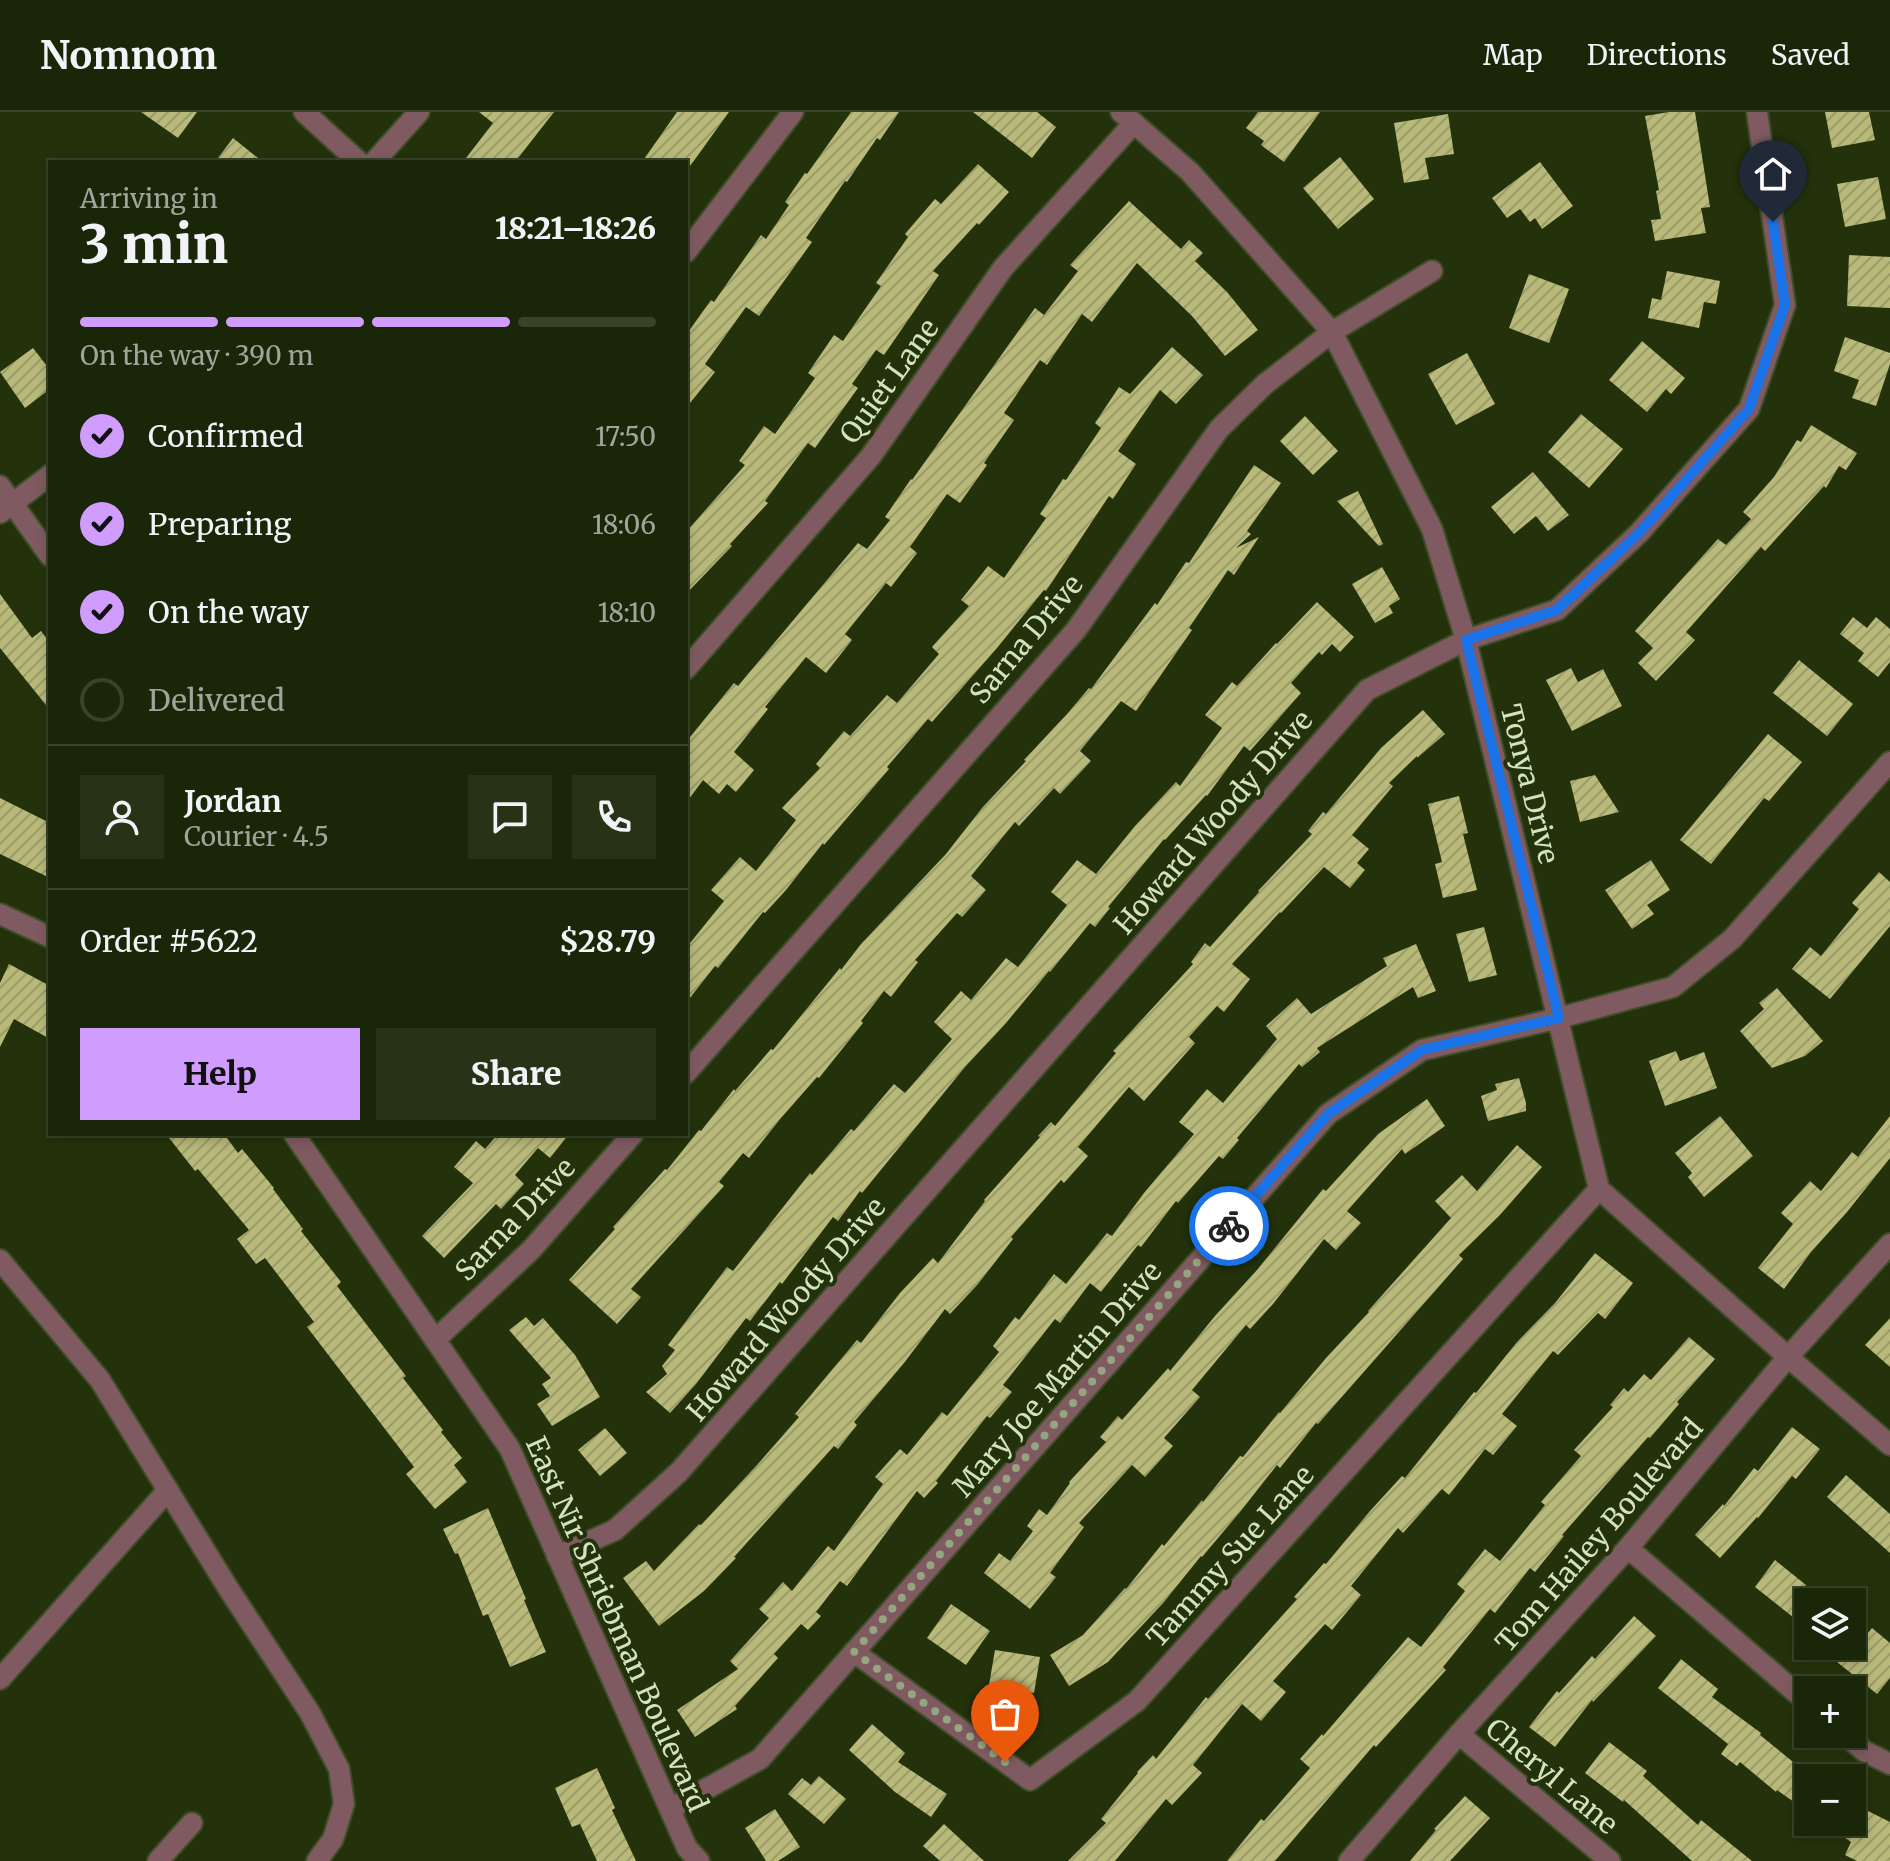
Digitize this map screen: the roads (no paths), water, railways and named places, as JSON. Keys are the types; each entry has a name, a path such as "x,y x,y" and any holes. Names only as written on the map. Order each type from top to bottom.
{"street":[{"path":"304,112 357,160"},
{"path":"376,160 419,112"},
{"path":"688,249 793,112"},
{"name":"Howard Woody Drive","path":"557,1556 615,1530 679,1472 1367,690 1466,640 1557,610 1639,533 1749,409 1785,305 1757,112"},
{"name":"Tonya Drive","path":"1127,117 1190,172 1332,332 1432,529 1466,640 1599,1189"},
{"name":"Quiet Lane","path":"688,667 871,456 1003,268 1127,117"},
{"name":"Sarna Drive","path":"688,1071 1076,630 1219,429 1265,384 1332,332 1432,271"},
{"path":"6,509 48,477"},
{"path":"0,486 6,509 48,554"},
{"name":"Mary Joe Martin Drive","path":"670,1809 760,1759 1328,1114 1422,1050 1673,987 1732,939 1890,762"},
{"path":"0,914 48,936"},
{"name":"East Nir Shriebman Boulevard","path":"295,1136 510,1449 687,1848 699,1861"},
{"name":"Sarna Drive","path":"435,1340 531,1250 631,1136"},
{"path":"1599,1189 1890,1445"},
{"name":"Tammy Sue Lane","path":"854,1652 1030,1780 1137,1701 1599,1189"},
{"name":"Tom Hailey Boulevard","path":"1349,1861 1628,1548 1788,1357 1890,1244"},
{"path":"1,1262 100,1380 228,1588 310,1713 339,1769 344,1804 333,1839 317,1861"},
{"path":"0,1679 168,1490"},
{"path":"1628,1548 1794,1691"},
{"name":"Cheryl Lane","path":"1459,1734 1610,1861"},
{"path":"1860,1748 1890,1764"},
{"path":"158,1861 192,1823"}]}
